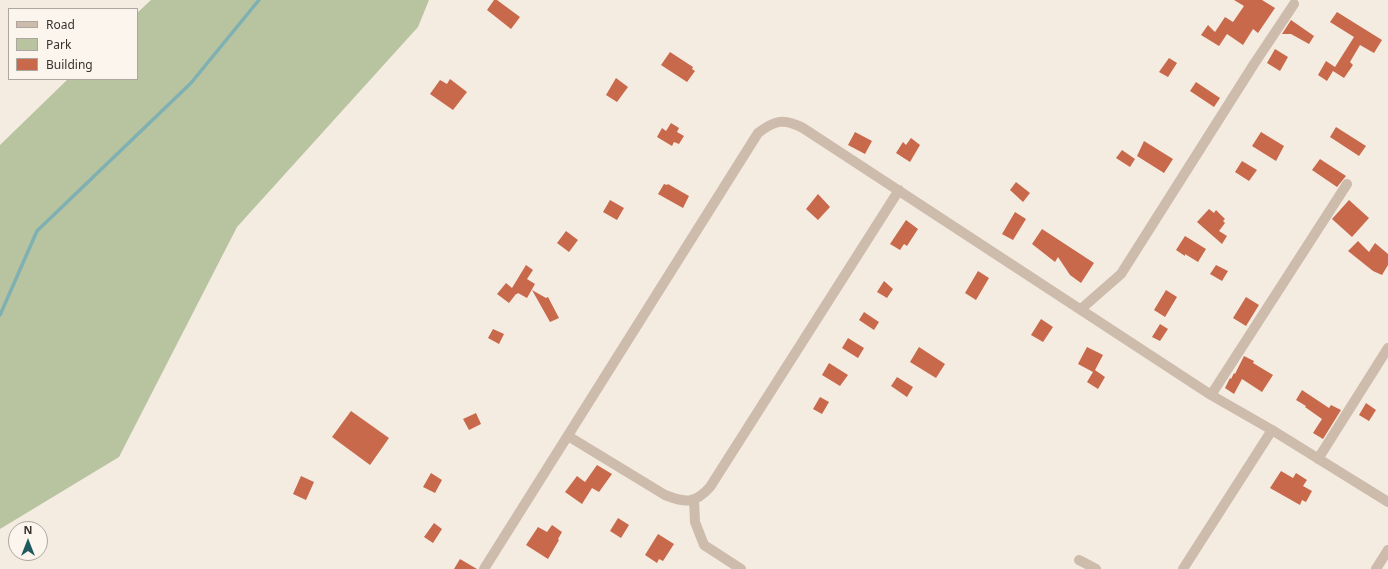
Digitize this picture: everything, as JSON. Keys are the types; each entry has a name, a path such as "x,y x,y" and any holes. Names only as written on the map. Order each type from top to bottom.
{"street":[{"path":"1081,309 1122,274 1254,64 1294,4"},
{"path":"484,569 758,133 768,125 786,121 794,124 899,190 1210,395 1272,430 1388,502"},
{"path":"1210,395 1347,184"},
{"path":"568,436 665,495 679,500 694,500 702,496 710,487 899,190"},
{"path":"1318,459 1388,348"},
{"path":"1183,569 1272,430"},
{"path":"694,500 695,522 704,545 741,569"},
{"path":"1376,569 1388,550"},
{"path":"1079,560 1096,569"}],"green space":[{"path":"151,0 429,0 418,27 237,227 119,457 13,521 8,521 8,524 0,529 0,145 67,80 138,80 138,12"}],"building":[{"path":"494,0 497,0 520,17 511,29 487,10"},
{"path":"1234,0 1262,0 1275,8 1258,33 1253,29 1243,45 1227,34 1219,46 1201,35 1208,25 1215,32 1225,17 1233,22 1244,6"},
{"path":"1337,12 1382,40 1374,53 1360,45 1350,62 1353,65 1344,78 1333,71 1327,81 1318,75 1326,61 1335,67 1354,37 1330,22"},
{"path":"1291,20 1314,36 1309,44 1291,34 1282,34"},
{"path":"1275,49 1288,57 1280,71 1267,63"},
{"path":"670,52 693,67 692,69 695,71 687,82 661,65"},
{"path":"1169,58 1177,63 1168,77 1159,72"},
{"path":"616,78 628,87 617,102 606,95"},
{"path":"450,79 467,92 453,110 430,94 440,80 447,84"},
{"path":"1196,82 1220,98 1214,107 1190,91"},
{"path":"671,123 679,128 677,132 684,136 679,144 674,142 672,146 657,137 662,128 666,131"},
{"path":"1336,127 1366,146 1359,156 1330,137"},
{"path":"855,132 872,141 865,154 848,145"},
{"path":"1261,132 1284,146 1276,161 1252,146"},
{"path":"911,138 920,145 910,162 896,153 903,142 906,145"},
{"path":"1144,141 1173,159 1164,173 1137,156"},
{"path":"1122,150 1135,159 1130,167 1116,158"},
{"path":"1320,159 1346,176 1337,187 1312,170"},
{"path":"1242,161 1257,170 1249,181 1235,172"},
{"path":"1016,182 1030,193 1023,202 1010,190"},
{"path":"664,184 668,184 689,196 683,208 658,194"},
{"path":"818,194 830,207 818,220 806,209"},
{"path":"610,200 624,208 617,220 603,212"},
{"path":"1349,200 1369,218 1352,237 1332,219"},
{"path":"1209,209 1214,213 1216,210 1225,219 1223,221 1225,223 1219,231 1227,236 1222,244 1197,222"},
{"path":"1015,212 1026,219 1013,240 1002,234"},
{"path":"906,220 918,229 907,246 904,244 900,250 890,244"},
{"path":"1042,229 1094,263 1081,283 1070,275 1058,257 1055,262 1032,244"},
{"path":"566,231 578,240 569,252 557,243"},
{"path":"1185,236 1206,249 1198,262 1176,250"},
{"path":"1358,241 1369,252 1375,243 1388,254 1388,265 1382,275 1373,271 1348,251"},
{"path":"526,265 533,270 527,279 535,284 527,298 518,293 509,303 497,294 506,283 512,288"},
{"path":"1216,265 1228,271 1222,281 1210,274"},
{"path":"978,271 989,278 976,300 965,293"},
{"path":"884,281 893,289 887,298 877,292"},
{"path":"532,290 546,298 548,297 559,318 550,322"},
{"path":"1166,290 1177,297 1165,317 1154,310"},
{"path":"1246,297 1259,305 1246,326 1233,318"},
{"path":"864,312 879,322 874,330 859,320"},
{"path":"1041,319 1053,327 1043,342 1031,335"},
{"path":"1160,324 1168,329 1160,341 1152,337"},
{"path":"493,329 504,334 499,344 488,338"},
{"path":"848,338 864,348 858,358 842,348"},
{"path":"919,347 945,364 936,378 910,362"},
{"path":"1087,347 1103,355 1095,370 1105,377 1098,389 1087,382 1093,372 1078,364"},
{"path":"1244,356 1254,361 1253,363 1273,375 1262,392 1242,379 1234,394 1225,388 1230,378 1231,379 1234,373 1235,374"},
{"path":"829,363 848,375 840,386 822,375"},
{"path":"897,377 913,387 907,397 891,386"},
{"path":"1302,390 1329,408 1331,405 1341,410 1323,439 1313,433 1322,419 1296,400"},
{"path":"820,397 829,402 822,414 813,409"},
{"path":"1366,403 1376,410 1369,421 1359,415"},
{"path":"351,411 389,438 370,465 332,437"},
{"path":"476,413 481,424 469,430 463,419"},
{"path":"597,465 612,474 599,492 592,488 582,504 565,492 577,476 585,482"},
{"path":"1281,471 1293,478 1296,473 1307,480 1303,486 1312,491 1306,502 1302,500 1300,505 1270,488"},
{"path":"431,473 442,480 435,493 423,487"},
{"path":"301,476 314,482 306,500 293,494"},
{"path":"618,518 629,525 621,538 610,531"},
{"path":"434,523 442,529 433,543 424,537"},
{"path":"552,525 562,532 548,559 526,545 538,527 547,532"},
{"path":"658,534 674,544 663,561 659,559 657,563 645,555"},
{"path":"460,559 477,569 454,569"}],"waterway":[{"path":"0,315 37,231 191,83 259,0"}]}
